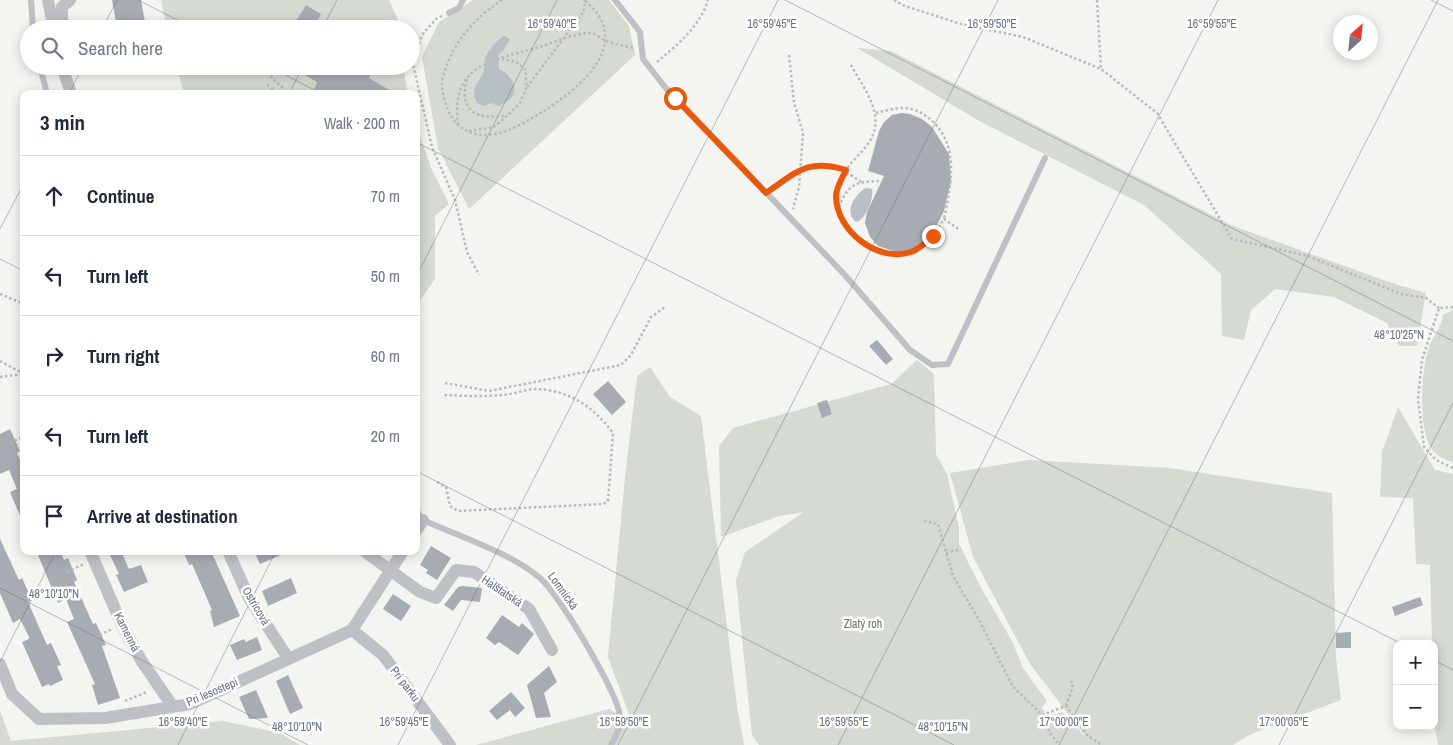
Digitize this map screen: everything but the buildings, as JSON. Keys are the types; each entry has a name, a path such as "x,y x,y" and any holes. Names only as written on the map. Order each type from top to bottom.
{"street":[{"path":"48,0 52,20"},
{"path":"62,20 62,7 70,0"},
{"path":"65,75 70,90"},
{"name":"Ostricová","path":"230,555 248,598 288,658"},
{"path":"369,555 390,570"},
{"path":"352,630 400,555"},
{"name":"Kamenná","path":"92,556 122,625 141,660 173,707"},
{"name":"Halštatská","path":"390,570 420,592 436,598 456,570 474,572 529,609 552,650"},
{"name":"Pri lesostepi","path":"0,664 12,694 39,719 105,718 190,704 352,630"},
{"name":"Pri parku","path":"352,630 382,655 450,745"}],"lane":[{"path":"31,0 32,20"},
{"path":"449,13 459,8 463,0"},
{"path":"616,0 640,32 643,59 670,92 844,274 910,350 932,364 948,364 1045,158"},
{"path":"42,75 46,90"},
{"name":"Lomnická","path":"420,520 513,560 541,578 560,604 617,703 620,723 617,735 611,745"}],"path":[{"path":"502,0 490,8 465,32 456,45 445,69 442,84 450,115 458,126 468,131 486,135 505,132 557,103 582,84 594,70 605,40 602,24 584,0"},
{"path":"468,131 494,127 520,102 526,89 584,11 584,0"},
{"path":"650,68 691,32 704,11 708,0"},
{"path":"894,0 905,6 964,25 1023,37 1101,69 1157,114 1232,239 1308,256 1400,294 1426,298 1439,308 1453,307"},
{"path":"1097,0 1101,69"},
{"path":"420,41 422,34 436,19 449,13"},
{"path":"458,126 456,101 468,76 479,67 500,58 578,34 593,33 605,40 642,51"},
{"path":"789,55 794,104 803,132 798,187 791,219"},
{"path":"500,58 516,62 526,70 526,89"},
{"path":"851,65 876,113 875,130 863,152 846,170 836,195 838,208 846,227 860,241 894,254 910,252 920,248 933,236 944,219 952,178 951,155 939,127 917,110 902,108 876,113"},
{"path":"271,75 282,87 280,90"},
{"path":"416,75 419,90"},
{"path":"468,76 464,90 467,104 472,112 482,117 509,114"},
{"path":"267,85 274,90"},
{"path":"420,95 432,147 455,200 467,252 479,275"},
{"path":"766,193 812,164 830,165 846,170 861,182"},
{"path":"838,208 850,187 861,182 879,181"},
{"path":"944,219 960,230"},
{"path":"0,294 20,302"},
{"path":"445,382 489,391 621,365 630,355 652,317 665,307"},
{"path":"1439,308 1422,360 1418,398 1424,447 1436,460 1453,468"},
{"path":"0,361 20,372"},
{"path":"0,377 20,374"},
{"path":"437,482 446,488 450,506 458,511 603,504 608,501 613,433 591,408 560,392 534,389 510,394 474,397 444,395"},
{"path":"10,443 20,438"},
{"path":"924,521 938,524 953,576 978,618 1013,687 1042,715 1051,735 1060,745"},
{"path":"946,553 961,549"},
{"path":"67,572 92,556"},
{"path":"95,636 122,625"},
{"path":"1042,715 1066,706 1073,687 1071,681"},
{"path":"121,702 143,696 158,683"},
{"path":"1066,706 1088,736 1102,745"}],"green space":[{"path":"161,0 389,0 398,20 165,20"},
{"path":"473,0 609,0 629,26 635,55 469,209 438,148 422,57 439,22"},
{"path":"857,48 891,51 1233,226 1395,284 1426,293 1417,346 1399,346 1387,323 1334,297 1275,289 1251,310 1244,340 1222,336 1221,274 1144,205 981,122"},
{"path":"179,75 405,75 407,90 183,90"},
{"path":"420,136 431,168 449,204 435,216 435,279 420,300"},
{"path":"1453,310 1453,463 1438,455 1431,448 1424,427 1422,398 1424,369 1429,347 1441,324 1443,315"},
{"name":"Zlatý roh","path":"917,360 934,374 936,454 947,474 959,527 959,544 980,586 1012,641 1023,668 1047,701 1042,707 1050,723 1050,716 1062,712 1088,740 1030,664 973,557 950,473 1029,460 1170,468 1332,493 1336,658 1341,700 1249,735 1233,745 759,745 752,735 736,580 745,552 804,512 779,516 721,537 719,446 733,428 891,384"},
{"path":"650,367 670,397 701,416 737,706 744,745 476,745 609,709 631,720 608,657 625,477 637,376"},
{"path":"1398,407 1435,470 1453,474 1453,745 1438,745 1435,730 1438,730 1438,640 1432,640 1430,565 1416,564 1413,498 1380,497 1382,452"},
{"path":"0,711 11,741 223,721 280,733 300,745 0,745"}],"shaded area":[{"path":"504,36 510,39 503,51 498,55 499,69 511,78 515,88 514,93 505,103 498,106 491,103 484,106 477,103 474,94 475,87 483,74 485,58 498,40"},
{"path":"866,188 872,189 870,203 866,213 856,222 852,218 852,204 858,194"}],"route":[{"path":"675,98 766,193 812,164 830,165 846,170 836,195 838,208 846,227 860,241 879,250 894,254 910,252 920,248 933,236"}]}
